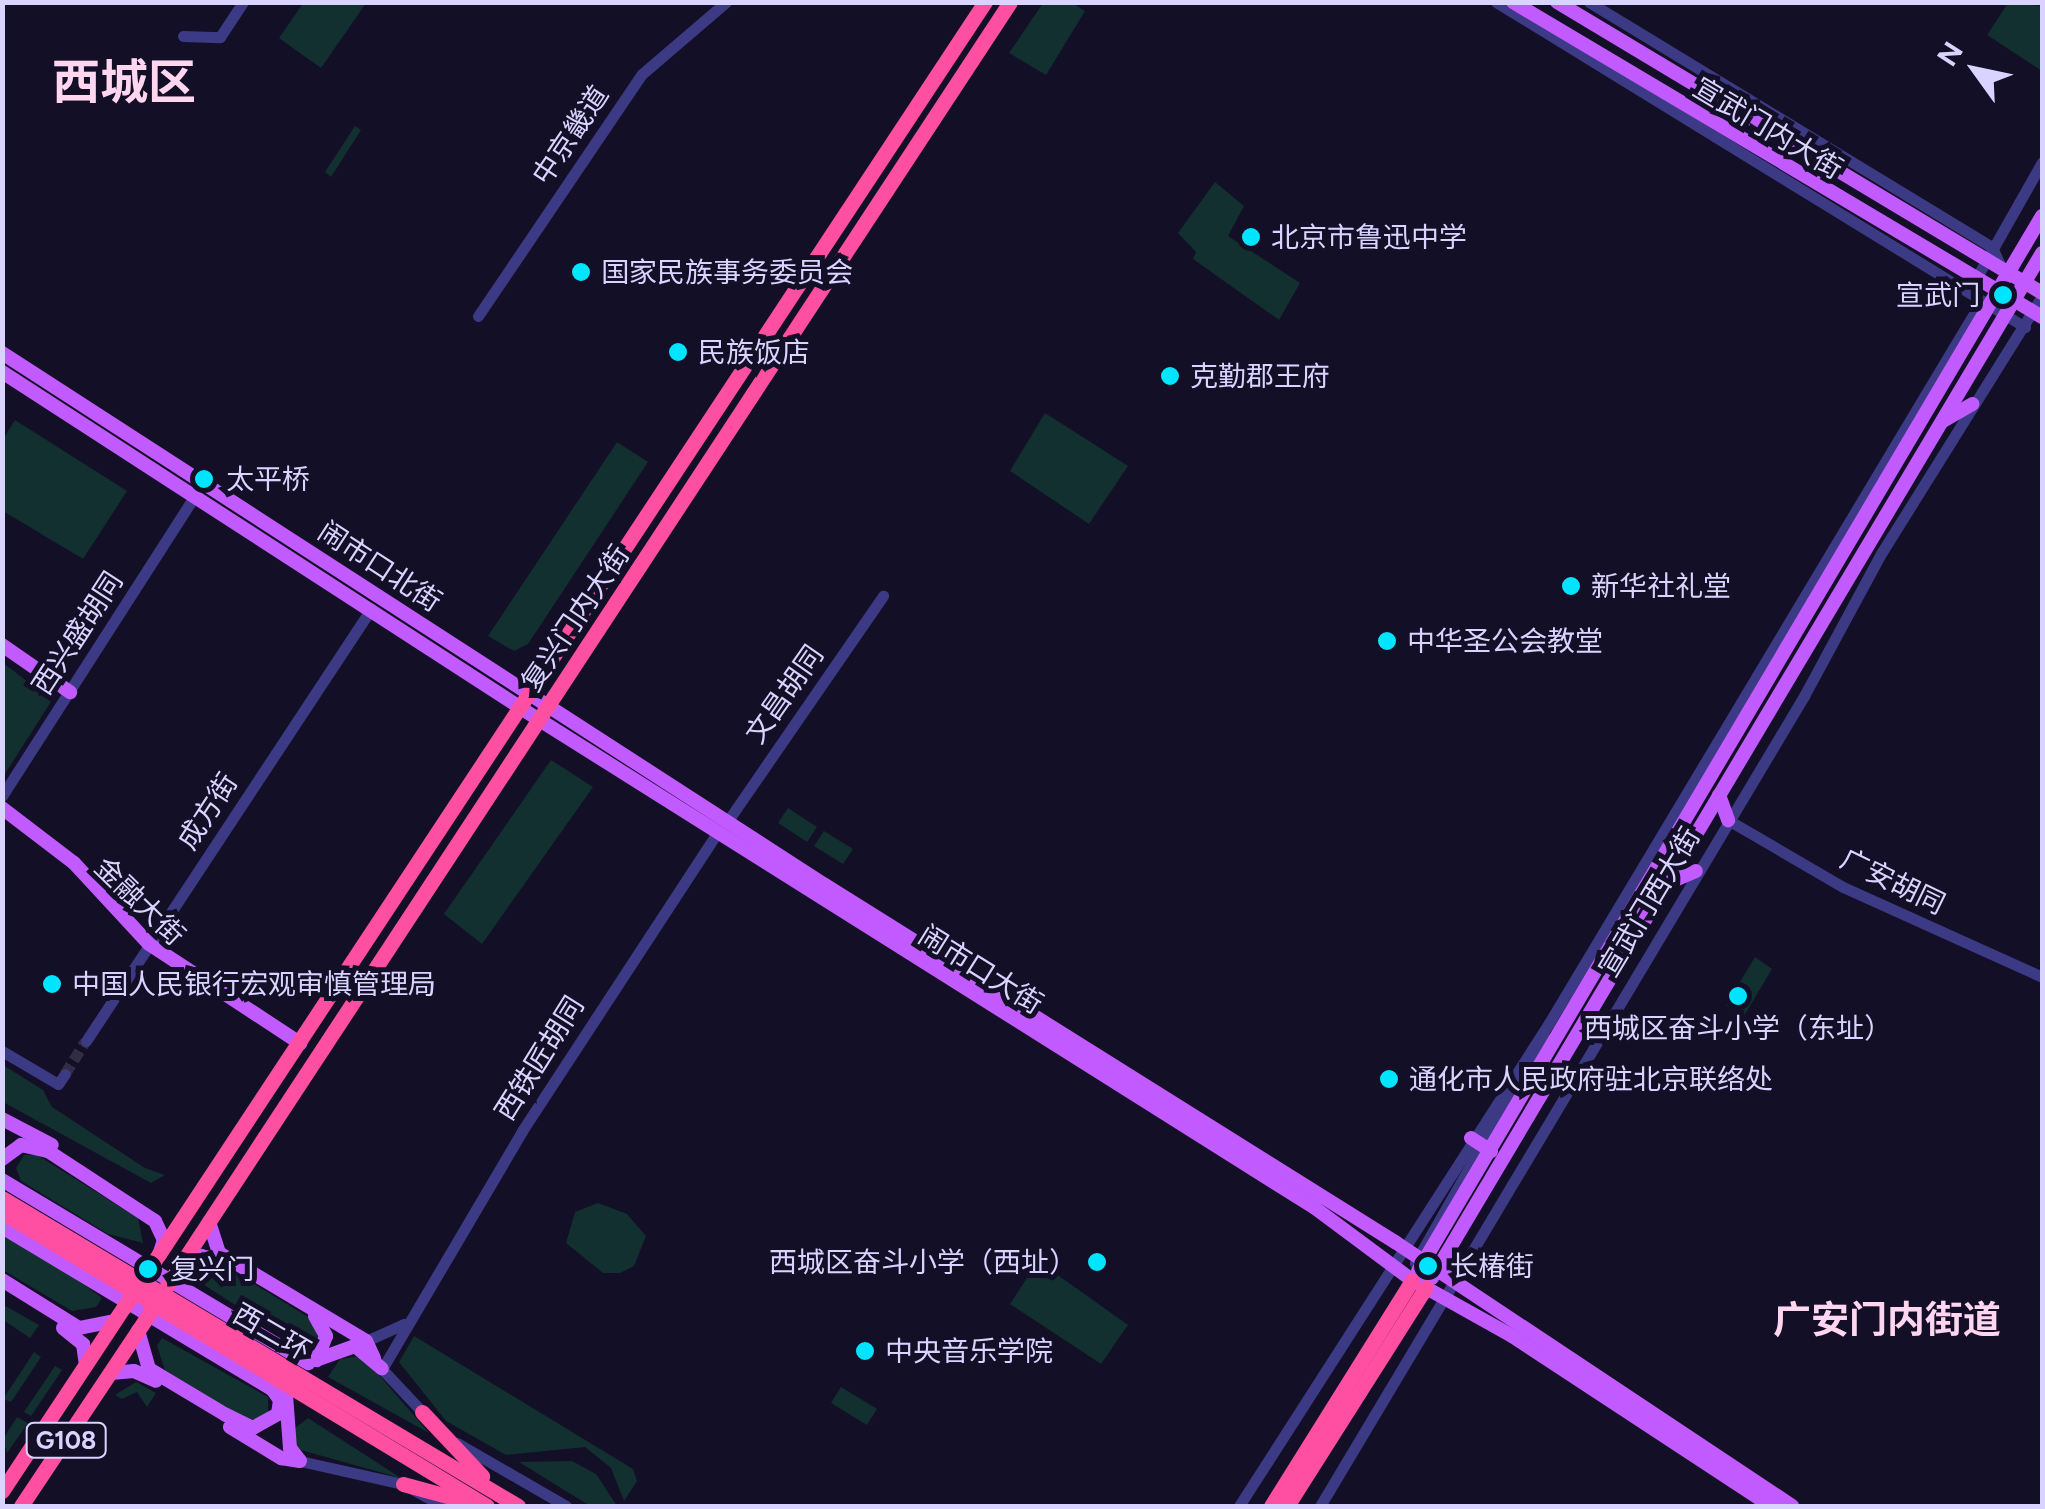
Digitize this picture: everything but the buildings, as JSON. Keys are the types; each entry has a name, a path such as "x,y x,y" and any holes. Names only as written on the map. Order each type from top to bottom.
{"highway":[{"name":"复兴门内大街","path":"120,1314 985,2"},
{"name":"复兴门内大街","path":"142,1326 1010,2"},
{"name":"西二环","path":"4,1205 517,1506"},
{"name":"西二环","path":"4,1205 255,1368 488,1506"},
{"name":"宣武门西大街","path":"1271,1506 1300,1472 1424,1280"},
{"name":"G108","path":"2,1491 120,1314"},
{"name":"G108","path":"21,1506 142,1326"},
{"path":"422,1412 456,1453 517,1506"},
{"name":"宣武门西大街","path":"1287,1506 1300,1472"},
{"path":"1261,1506 1300,1472"},
{"path":"1297,1506 1300,1472"},
{"path":"403,1484 480,1506"}],"main road":[{"name":"宣武门内大街","path":"1556,2 1826,167 1988,254 2006,273 2042,294"},
{"name":"宣武门内大街","path":"1505,4 1972,287 1988,304 2038,315"},
{"name":"宣武门西大街","path":"1413,1258 1574,998 1812,594 2042,216"},
{"name":"宣武门西大街","path":"1424,1280 1670,882 2040,258"},
{"name":"闹市口北街","path":"2,352 290,537 522,700"},
{"name":"闹市口北街","path":"2,372 370,609 522,700"},
{"path":"1942,421 1973,404"},
{"path":"280,551 290,537"},
{"path":"2,645 70,692"},
{"name":"闹市口大街","path":"522,700 1413,1258"},
{"path":"1720,795 1728,820"},
{"path":"2,812 74,862 147,946 299,1046"},
{"name":"闹市口大街","path":"722,826 1331,1218 1394,1265 1424,1280"},
{"path":"1670,882 1696,871"},
{"path":"1549,1023 1574,998"},
{"path":"2,1120 159,1216 190,1211"},
{"path":"2,1159 21,1145 48,1151 155,1222 164,1240 159,1254"},
{"path":"2,1180 312,1362"},
{"path":"210,1222 219,1253 366,1341 378,1364"},
{"path":"2,1227 272,1388 280,1400 278,1414 253,1428 150,1369 142,1326"},
{"path":"184,1261 217,1257 312,1314 325,1331 312,1362"},
{"path":"1413,1258 1424,1280 1780,1504"},
{"path":"2,1280 79,1328 120,1314"},
{"path":"2,1292 72,1333 87,1351 86,1366"},
{"path":"282,1367 312,1362 355,1346 378,1364"},
{"path":"255,1368 286,1395 290,1448 300,1462"},
{"path":"111,1373 146,1375 271,1453 300,1462"}],"street":[{"path":"183,36 220,37 243,2"},
{"name":"中京畿道","path":"478,316 642,74 726,2"},
{"path":"1589,2 1819,143 1988,254"},
{"path":"1819,143 1826,167"},
{"path":"1988,304 1972,287 2042,162"},
{"name":"宣武门西大街","path":"1320,1506 1973,404 2025,327 2038,315 2042,294"},
{"path":"2010,308 2025,327"},
{"name":"西兴盛胡同","path":"2,796 194,496"},
{"name":"宣武门西大街","path":"1413,1258 1482,1145 1549,1023 1812,594"},
{"name":"文昌胡同","path":"722,826 883,596"},
{"name":"成方街","path":"86,1040 370,609"},
{"name":"广安胡同","path":"1728,820 1843,887 2042,977"},
{"name":"西铁匠胡同","path":"378,1364 541,1101 722,826"},
{"path":"2,1051 62,1079"},
{"path":"1239,1506 1394,1265 1413,1258"},
{"path":"366,1341 410,1317"},
{"path":"378,1364 422,1412 470,1452 566,1506"},
{"path":"300,1462 403,1484 444,1506"}],"green space":[{"path":"304,2 366,3 321,68 279,38"},
{"path":"1043,3 1072,3 1085,11 1046,75 1009,53"},
{"path":"2008,3 2042,6 2042,71 1987,35"},
{"path":"355,126 361,130 331,177 325,172"},
{"path":"1215,182 1244,206 1228,236 1300,283 1279,320 1193,259 1196,252 1178,233"},
{"path":"1045,413 1128,466 1089,524 1010,471"},
{"path":"15,420 127,491 83,559 3,511 3,439"},
{"path":"617,442 648,462 528,644 514,651 488,636"},
{"path":"2,664 52,700 3,777"},
{"path":"551,760 593,787 482,944 444,914"},
{"path":"788,808 817,827 807,842 778,823"},
{"path":"824,831 853,849 843,864 814,846"},
{"path":"1755,957 1772,969 1744,1016 1726,1005"},
{"path":"3,1065 43,1090 52,1107 145,1168 165,1175 151,1183 3,1102"},
{"path":"24,1155 37,1155 138,1218 143,1243 108,1234 21,1181 16,1168"},
{"path":"598,1203 627,1214 646,1236 634,1266 620,1273 603,1273 566,1243 575,1212"},
{"path":"3,1235 102,1298 96,1307 72,1311 3,1270"},
{"path":"1038,1261 1128,1325 1101,1364 1010,1304"},
{"path":"230,1269 316,1322 318,1344 301,1347 201,1283 206,1274"},
{"path":"2,1304 39,1325 30,1338 3,1320"},
{"path":"414,1336 633,1469 637,1481 624,1501 611,1468 585,1447 506,1455 446,1421 399,1362"},
{"path":"162,1338 268,1397 268,1417 249,1422 165,1370 157,1346"},
{"path":"34,1352 41,1357 11,1402 3,1399"},
{"path":"360,1356 429,1433 328,1377 340,1359"},
{"path":"55,1366 62,1370 31,1416 24,1412"},
{"path":"136,1382 156,1393 147,1407 137,1392 122,1399 115,1395"},
{"path":"841,1387 877,1409 867,1425 831,1403"},
{"path":"17,1417 28,1423 7,1453 3,1439"},
{"path":"308,1418 401,1478 297,1449 295,1428"},
{"path":"572,1461 596,1474 617,1506 590,1506 519,1462"}],"tunnel":[{"path":"65,1074 86,1041"}],"place":[{"name":"北京市鲁迅中学","path":"1251,237"},
{"name":"国家民族事务委员会","path":"581,272"},
{"name":"宣武门","path":"2003,295"},
{"name":"民族饭店","path":"678,352"},
{"name":"克勤郡王府","path":"1170,376"},
{"name":"太平桥","path":"204,479"},
{"name":"新华社礼堂","path":"1571,586"},
{"name":"中华圣公会教堂","path":"1387,641"},
{"name":"中国人民银行宏观审慎管理局","path":"52,984"},
{"name":"西城区奋斗小学（东址）","path":"1738,996"},
{"name":"通化市人民政府驻北京联络处","path":"1389,1079"},
{"name":"西城区奋斗小学（西址）","path":"1097,1262"},
{"name":"长椿街","path":"1428,1266"},
{"name":"复兴门","path":"148,1269"},
{"name":"中央音乐学院","path":"865,1351"}],"district":[{"name":"西城区","path":"124,83"},
{"name":"广安门内街道","path":"1887,1321"}]}
